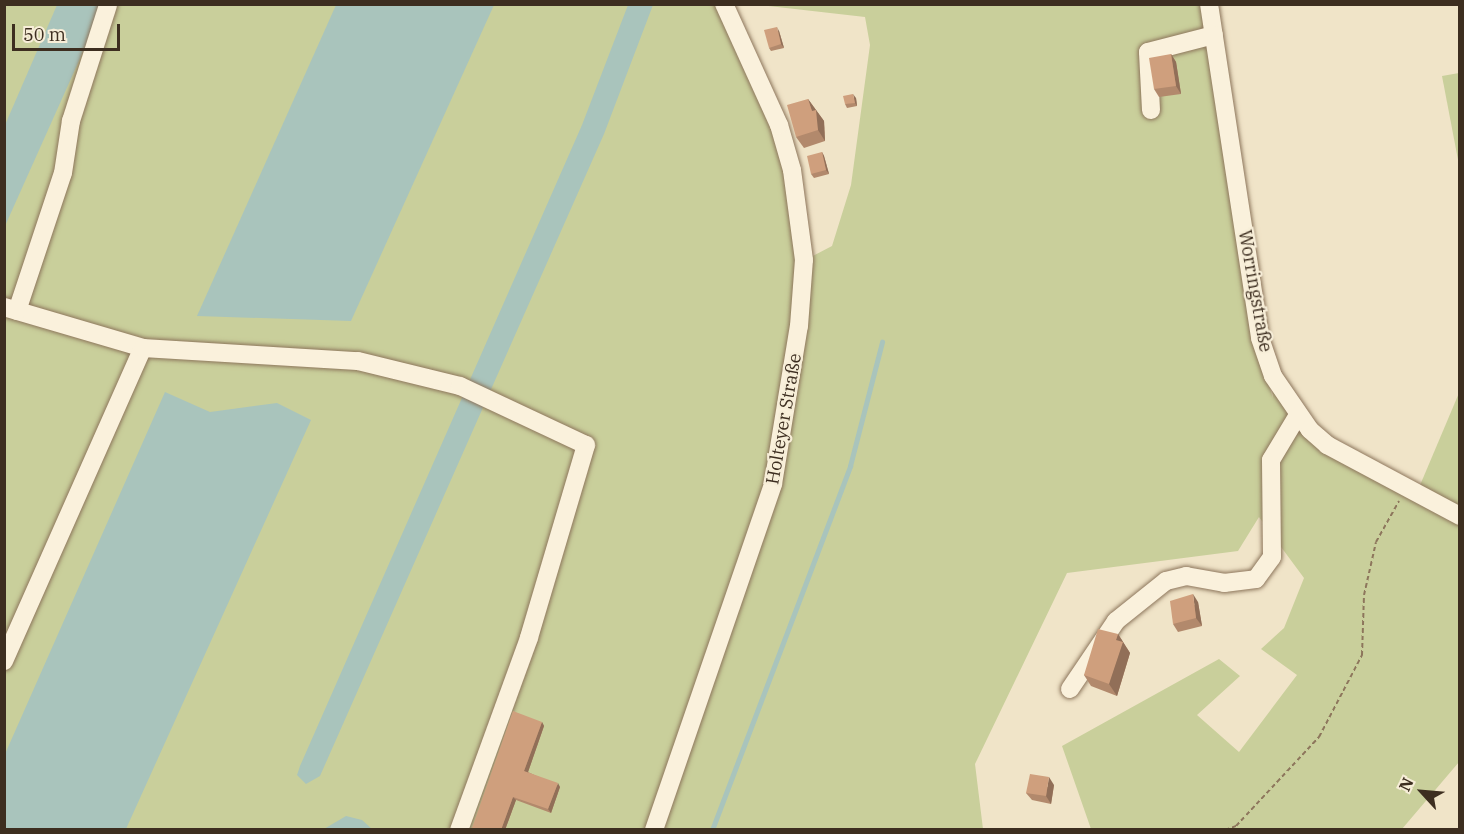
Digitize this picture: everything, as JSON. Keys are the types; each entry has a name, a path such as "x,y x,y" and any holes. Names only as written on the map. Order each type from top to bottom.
{"street":[{"name":"Holteyer Straße","path":"654,830 773,484 799,326 804,260 792,170 779,125 724,4"},
{"name":"Worringstraße","path":"1209,4 1260,338 1273,376 1298,415 1327,445 1406,490 1460,516"},
{"path":"108,5 71,121 63,173 11,309 143,348 358,361 460,386 586,446 529,638 459,830"},
{"path":"1151,110 1148,52 1214,35"},
{"path":"4,661 143,348"},
{"path":"1070,689 1116,621 1166,581 1186,576 1224,583 1256,579 1272,557 1271,460 1298,415"}],"path":[{"path":"1225,830 1236,826 1319,737 1362,655 1364,595 1376,542 1406,490"}],"green space":[{"path":"5,5 722,5 778,125 801,260 770,480 649,829 5,830"},
{"path":"759,5 1203,5 1257,347 1273,398 1271,377 1304,428 1459,518 1459,762 1402,829 1091,829 1062,746 1219,659 1240,676 1197,715 1239,752 1297,675 1261,649 1284,628 1304,578 1259,517 1238,551 1067,573 975,764 983,829 659,830 777,485 807,259 832,246 851,185 870,45 865,17"},
{"path":"1460,73 1459,165 1442,76"},
{"path":"1459,393 1459,513 1418,490"}],"water":[{"path":"57,5 104,5 5,226 5,125"},
{"path":"336,5 494,5 351,321 197,316"},
{"path":"628,5 653,5 604,134 320,776 306,784 297,775 300,766 582,125"},
{"path":"165,392 210,412 277,403 311,420 126,829 5,829 5,754"},
{"path":"346,816 362,820 372,829 324,829"}],"building":[{"path":"777,27 781,44 769,48 764,30"},
{"path":"1171,54 1176,86 1154,89 1149,58"},
{"path":"853,94 855,103 845,104 843,96"},
{"path":"808,99 812,111 816,110 818,130 796,137 787,105"},
{"path":"822,152 826,170 811,174 807,156"},
{"path":"1193,594 1196,618 1173,624 1170,601"},
{"path":"1098,629 1118,634 1116,640 1123,642 1109,684 1084,675"},
{"path":"513,711 542,722 524,771 558,783 548,809 513,797 501,830 477,830 472,828"},
{"path":"1030,774 1049,777 1046,796 1026,793"}],"waterway":[{"path":"712,830 850,466 882,342"}]}
